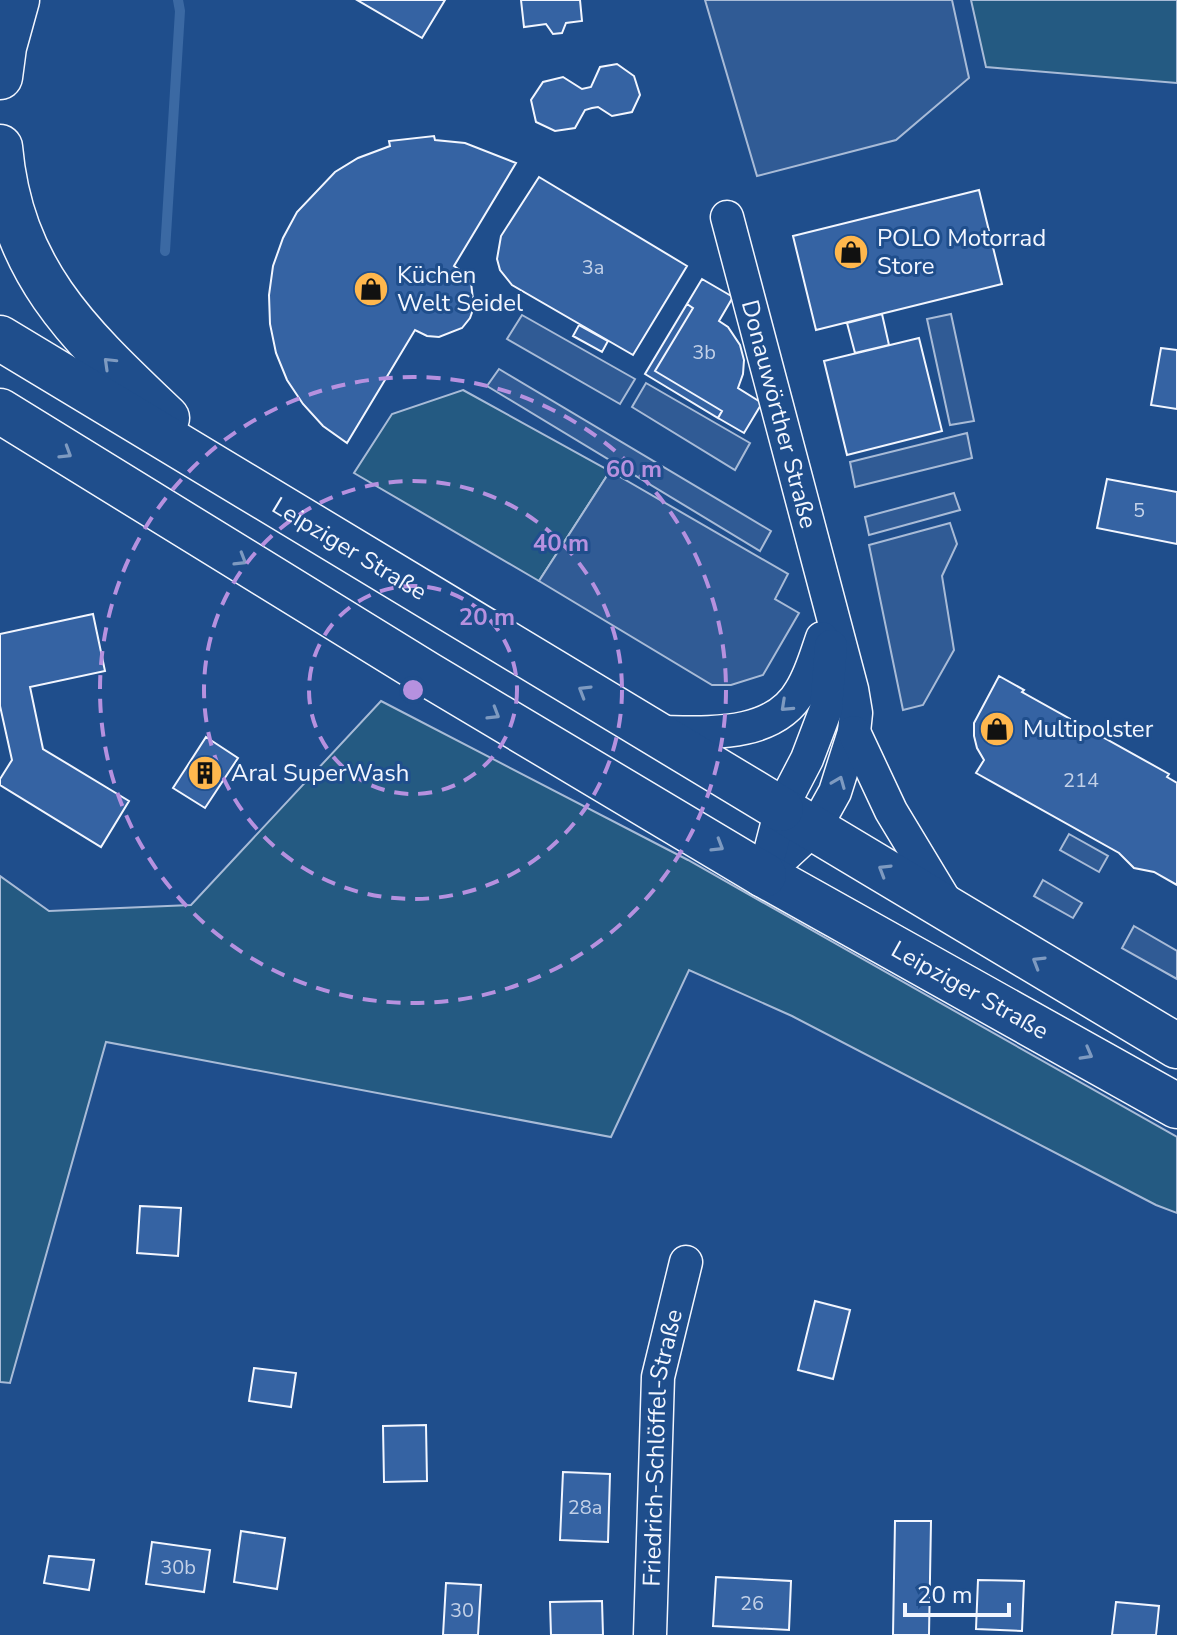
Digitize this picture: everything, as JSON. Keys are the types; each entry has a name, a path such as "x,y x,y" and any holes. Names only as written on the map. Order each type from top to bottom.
{"main road":[{"path":"0,77 4,47 17,0"},
{"path":"0,147 10,203 24,241 41,278 63,312 89,343 227,475"},
{"name":"Leipziger Straße","path":"0,338 650,732 1177,1046"},
{"name":"Leipziger Straße","path":"0,411 408,662 764,875 1177,1106"}],"street":[{"name":"Donauwörther Straße","path":"727,217 856,713 854,732 835,792 798,819"},
{"name":"Donauwörther Straße","path":"798,819 807,759 826,709 831,665 831,612"},
{"path":"650,732 748,727 783,711 801,691 831,612"},
{"name":"Donauwörther Straße","path":"854,732 891,811 951,910"},
{"path":"764,875 798,819"},
{"name":"Friedrich-Schlöffel-Straße","path":"650,1635 658,1377 686,1262"}],"shaded area":[{"path":"705,0 952,0 969,78 896,140 757,176"},
{"path":"971,0 1177,0 1177,83 986,67"},
{"path":"951,314 974,421 950,425 927,319"},
{"path":"522,315 635,379 620,404 507,339"},
{"path":"499,369 771,531 760,551 487,386"},
{"path":"646,383 750,443 735,470 632,407"},
{"path":"463,390 610,471 539,581 354,473 392,414"},
{"path":"967,433 972,458 855,487 850,462"},
{"path":"610,471 788,574 775,599 799,613 763,675 731,685 712,685 539,581"},
{"path":"954,493 960,510 869,535 865,517"},
{"path":"950,523 957,544 942,576 954,650 923,705 903,710 869,545"},
{"path":"381,701 688,860 1177,1137 1177,1213 1156,1205 792,1016 689,970 611,1137 106,1042 10,1383 0,1382 0,876 49,911 191,905"},
{"path":"1069,834 1108,856 1099,872 1060,850"},
{"path":"1043,880 1082,903 1073,918 1034,896"},
{"path":"1134,926 1177,951 1177,979 1122,948"}],"building":[{"path":"357,0 445,0 422,38"},
{"path":"521,0 580,0 582,21 566,23 562,33 553,34 546,24 524,27"},
{"path":"617,64 634,76 640,95 632,112 612,116 598,107 592,108 585,110 575,128 555,131 536,122 531,100 543,82 563,77 582,89 591,87 600,67"},
{"name":"Küchen Welt Seidel","path":"434,136 435,140 465,143 516,163 454,266 471,283 474,307 470,318 462,328 439,337 415,330 347,443 323,426 287,380 276,353 270,324 269,295 273,266 297,212 335,172 358,158 390,146 389,141"},
{"path":"539,177 687,266 633,355 512,285 500,270 497,259 501,236"},
{"path":"979,190 1002,284 816,330 793,236"},
{"path":"702,279 733,297 719,321 728,327 740,345 744,360 738,388 762,403 744,433 718,418 722,411 655,371 693,308 687,304"},
{"path":"687,304 693,308 655,371 722,411 718,418 645,374"},
{"path":"882,314 889,345 855,353 847,323"},
{"path":"579,325 608,341 602,352 573,336"},
{"path":"919,338 942,431 847,455 824,361"},
{"path":"1161,348 1177,350 1177,409 1151,405"},
{"path":"1107,479 1177,492 1177,544 1097,528"},
{"path":"93,614 105,671 30,687 43,749 129,801 101,847 0,785 0,779 12,760 0,706 0,634"},
{"path":"999,676 1169,774 1167,777 1177,783 1177,885 1154,872 1134,868 1119,853 976,773 984,760 977,748 974,723"},
{"name":"Aral SuperWash","path":"206,737 238,758 205,808 173,788"},
{"path":"140,1206 181,1208 178,1256 137,1253"},
{"path":"815,1301 850,1310 833,1379 798,1370"},
{"path":"254,1368 296,1373 291,1407 249,1401"},
{"path":"426,1425 427,1481 384,1482 383,1426"},
{"path":"563,1472 610,1474 608,1542 560,1540"},
{"path":"895,1521 931,1521 929,1635 893,1635"},
{"path":"241,1531 285,1538 277,1589 234,1582"},
{"path":"152,1542 210,1550 204,1592 146,1584"},
{"path":"49,1556 94,1560 89,1590 44,1583"},
{"path":"716,1577 791,1581 789,1630 713,1626"},
{"path":"978,1580 1024,1581 1022,1631 976,1629"},
{"path":"446,1583 481,1585 478,1635 443,1635"},
{"path":"602,1601 603,1635 551,1635 550,1602"},
{"path":"1116,1602 1159,1606 1156,1635 1112,1635"}],"waterway":[{"path":"165,251 180,11 178,0"}],"place":[{"name":"POLO Motorrad Store","path":"851,252"},
{"name":"Küchen Welt Seidel","path":"371,289"},
{"name":"Multipolster","path":"997,729"},
{"name":"Aral SuperWash","path":"205,773"}]}
